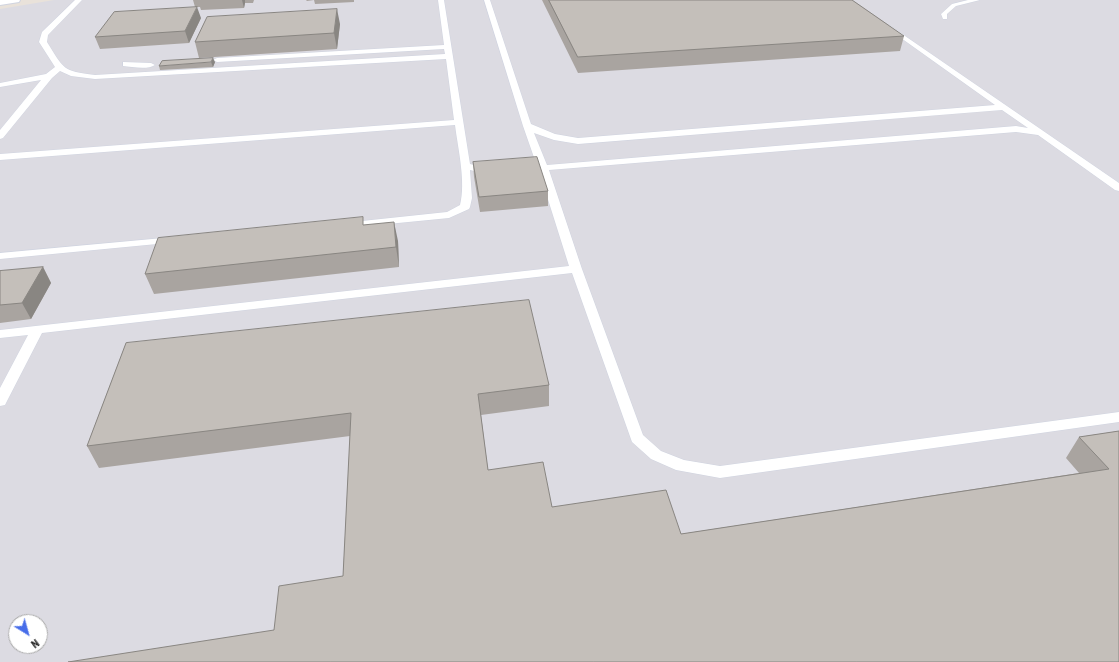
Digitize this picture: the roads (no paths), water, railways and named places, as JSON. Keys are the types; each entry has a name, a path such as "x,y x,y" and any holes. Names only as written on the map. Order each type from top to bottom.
{"main road":[{"path":"0,2 15,0"}],"lane":[{"path":"79,0 45,34 43,42 59,67 71,74 95,76 450,56"},
{"path":"333,226 449,215 465,207 467,198 465,166 441,0"},
{"path":"487,0 526,126 543,168 576,269 637,438 656,455 682,466 720,472 1119,417"},
{"path":"945,18 944,14 954,5 976,0"},
{"path":"882,22 1119,188"},
{"path":"207,61 448,47"},
{"path":"126,64 135,66 159,64"},
{"path":"0,136 49,76 59,67"},
{"path":"0,85 29,82 49,76"},
{"path":"526,126 551,137 578,141 1004,107"},
{"path":"0,156 458,122"},
{"path":"515,171 1016,129 1040,133"},
{"path":"465,166 487,172 501,172"},
{"path":"0,256 188,239"},
{"path":"0,334 576,269"},
{"path":"0,401 38,330"}]}
